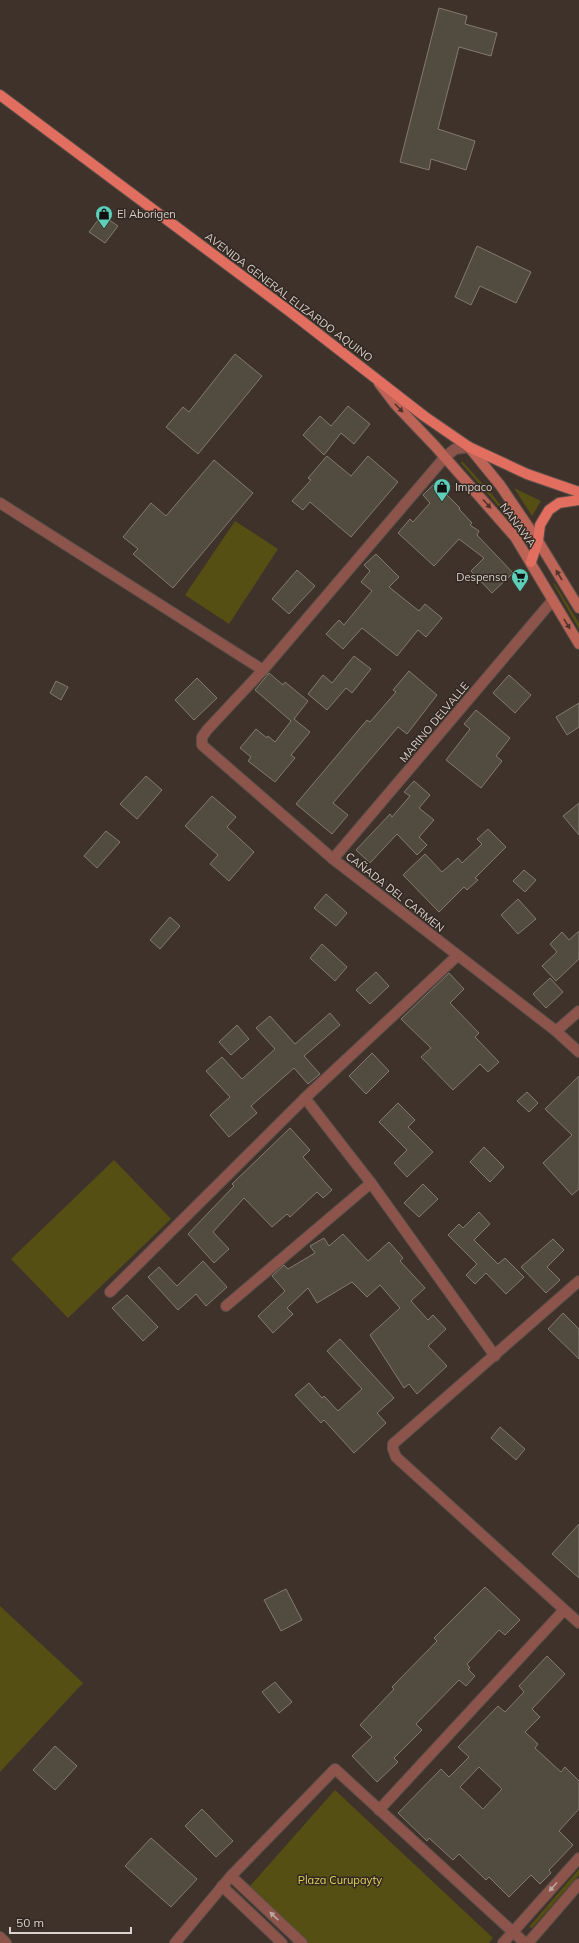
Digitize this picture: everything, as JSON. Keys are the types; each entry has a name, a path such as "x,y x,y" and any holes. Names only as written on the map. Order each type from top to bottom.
{"main road":[{"name":"AVENIDA GENERAL ELIZARDO AQUINO","path":"0,95 424,416 469,447 527,474 579,492"},
{"name":"NANAWA","path":"375,378 395,404 445,457 515,537 579,644"},
{"name":"NANAWA","path":"469,447 500,485 538,541 579,608"},
{"path":"531,562 538,541 540,525 549,510 559,503 579,500"}],"street":[{"path":"0,503 263,670 445,457 455,449 469,447"},
{"name":"MARINO DELVALLE","path":"333,859 552,601"},
{"name":"CAÑADA DEL CARMEN","path":"263,670 207,730 202,737 202,745 333,859 556,1031 579,1052"},
{"path":"110,1292 305,1098 457,956"},
{"path":"556,1031 579,1011"},
{"path":"305,1098 371,1183 495,1356"},
{"path":"226,1306 371,1183"},
{"path":"579,1281 393,1444 396,1457 579,1623"},
{"path":"379,1810 564,1610"},
{"path":"175,1943 231,1876 334,1769 525,1943"},
{"path":"503,1943 579,1858"},
{"path":"231,1876 302,1943"},
{"path":"528,1943 579,1884"},
{"path":"222,1886 282,1943"},
{"path":"0,1937 6,1943"}],"green space":[{"path":"462,461 522,531 520,531 461,463"},
{"path":"514,488 541,501 532,516"},
{"path":"235,521 278,549 229,624 185,595"},
{"path":"553,583 579,623 579,629"},
{"path":"114,1160 171,1219 68,1318 11,1259"},
{"path":"0,1606 83,1683 0,1772"},
{"name":"Plaza Curupayty","path":"335,1790 493,1938 489,1943 306,1943 250,1886"},
{"path":"579,1869 579,1875 532,1928 529,1927"}],"building":[{"path":"439,8 467,16 465,24 497,33 491,56 459,47 438,129 475,141 466,170 431,159 429,170 400,162"},
{"name":"El Aborigen","path":"102,215 118,226 105,243 89,232"},
{"path":"477,246 531,272 516,303 480,286 471,305 455,297"},
{"path":"235,354 262,376 198,454 166,427 183,407 189,412"},
{"path":"348,406 370,424 354,444 341,433 324,455 303,435 320,416 331,426"},
{"path":"327,456 351,476 368,456 398,482 351,537 310,502 303,510 292,501 311,480 308,478"},
{"path":"214,460 253,493 173,588 133,554 138,549 123,537 151,503 166,516"},
{"path":"435,483 460,508 459,509 472,523 470,525 479,531 477,535 513,573 492,593 471,571 484,558 459,539 434,566 398,533 410,519 413,522 430,503 423,495"},
{"path":"376,554 399,577 389,587 419,611 425,604 442,618 426,637 418,630 397,656 362,628 343,649 326,634 339,620 344,625 372,591 361,582 370,571 364,565"},
{"path":"297,570 315,586 289,614 272,599"},
{"path":"354,656 371,669 352,693 346,688 327,710 308,694 323,675 332,683"},
{"path":"409,671 437,695 407,734 398,727 333,803 348,815 332,834 296,804 367,720 370,722 396,692 393,690"},
{"path":"269,673 283,685 285,682 308,701 294,719 310,732 291,755 295,758 275,782 248,761 251,757 240,748 256,729 267,738 268,736 275,742 291,721 255,690"},
{"path":"509,675 531,695 515,713 493,693"},
{"path":"197,678 217,698 194,720 175,700"},
{"path":"56,681 68,687 61,700 50,693"},
{"path":"579,703 579,727 567,735 556,717"},
{"path":"476,710 510,738 496,756 502,761 481,788 446,760 470,729 464,724"},
{"path":"146,776 162,790 137,819 120,804"},
{"path":"414,781 430,795 419,808 434,820 419,837 427,845 417,855 397,834 370,863 356,850 390,814 392,817 410,796 404,792"},
{"path":"212,796 236,817 227,827 254,852 229,881 210,864 218,855 185,826"},
{"path":"579,803 579,835 563,816"},
{"path":"488,829 506,847 475,878 478,880 467,890 464,887 439,912 403,875 425,854 442,872 458,858 462,863 482,844 477,839"},
{"path":"106,831 120,842 97,868 84,856"},
{"path":"524,870 536,880 525,892 513,881"},
{"path":"326,894 347,913 336,926 314,908"},
{"path":"518,899 536,919 518,934 501,915"},
{"path":"170,917 180,926 160,949 150,940"},
{"path":"579,931 579,959 556,981 542,966 557,952 550,944 562,932 569,940"},
{"path":"322,944 347,967 335,981 310,958"},
{"path":"376,972 389,986 370,1004 356,990"},
{"path":"449,973 464,989 450,1003 479,1033 475,1037 499,1062 488,1072 480,1064 453,1090 421,1057 431,1048 401,1019"},
{"path":"550,978 563,992 546,1008 533,994"},
{"path":"330,1013 340,1025 304,1056 320,1074 308,1084 294,1068 251,1106 257,1113 229,1137 210,1115 230,1097 206,1071 222,1057 242,1079 275,1049 256,1028 270,1016 295,1044"},
{"path":"237,1025 249,1039 231,1055 219,1042"},
{"path":"372,1053 389,1071 366,1094 349,1076"},
{"path":"579,1076 579,1189 572,1195 543,1163 572,1135 545,1109"},
{"path":"527,1092 538,1103 529,1112 517,1101"},
{"path":"398,1103 415,1120 408,1127 433,1152 407,1177 394,1163 407,1150 379,1122"},
{"path":"290,1128 310,1150 303,1157 332,1190 323,1198 317,1192 290,1217 287,1214 272,1227 244,1198 213,1232 229,1249 214,1263 188,1234 234,1186 232,1184"},
{"path":"484,1147 504,1167 490,1182 470,1162"},
{"path":"423,1184 438,1199 419,1217 404,1203"},
{"path":"479,1212 490,1224 474,1240 498,1264 505,1258 524,1277 506,1294 486,1273 475,1284 466,1275 477,1264 448,1235 459,1224 463,1228"},
{"path":"343,1234 368,1261 389,1242 403,1258 400,1261 425,1288 411,1301 428,1320 433,1315 446,1329 428,1346 447,1366 417,1394 409,1384 404,1388 370,1335 400,1308 380,1285 367,1297 352,1282 317,1303 308,1288 287,1308 293,1314 273,1333 258,1316 285,1291 272,1276 284,1265 288,1269 315,1253 310,1246 324,1238 329,1246"},
{"path":"553,1239 564,1250 547,1267 560,1280 546,1293 521,1267"},
{"path":"203,1261 227,1287 206,1306 196,1294 178,1310 148,1277 159,1267 177,1286"},
{"path":"127,1295 158,1327 143,1341 112,1308"},
{"path":"563,1313 579,1329 579,1359 548,1329"},
{"path":"340,1339 394,1398 377,1413 386,1423 354,1453 324,1420 321,1423 295,1395 309,1383 322,1398 324,1396 338,1411 362,1389 327,1351"},
{"path":"500,1427 525,1449 516,1460 491,1438"},
{"path":"579,1524 579,1578 552,1554"},
{"path":"485,1587 520,1620 505,1635 499,1630 467,1664 470,1668 468,1669 475,1676 466,1686 459,1680 416,1724 422,1730 394,1758 398,1762 377,1782 352,1756 372,1737 360,1725 394,1689 392,1687 437,1641 434,1638"},
{"path":"286,1589 302,1620 281,1631 264,1600"},
{"path":"547,1656 565,1674 532,1709 540,1717 525,1732 538,1744 535,1748 561,1772 565,1767 579,1781 579,1809 559,1831 573,1845 549,1870 551,1873 540,1884 531,1875 509,1897 489,1877 486,1880 459,1854 453,1860 429,1838 427,1841 398,1813 441,1769 449,1777 469,1757 458,1747 498,1706 505,1712 524,1692 519,1686","holes":["479,1767 502,1789 483,1809 460,1787"]},
{"path":"275,1682 292,1702 279,1713 262,1692"},
{"path":"55,1746 77,1766 55,1790 33,1770"},
{"path":"202,1809 233,1841 216,1857 185,1826"},
{"path":"151,1838 197,1879 171,1907 125,1866"}],"place":[{"name":"El Aborigen","path":"104,229"},
{"name":"Impaco","path":"442,502"},
{"name":"Despensa","path":"520,592"}]}
